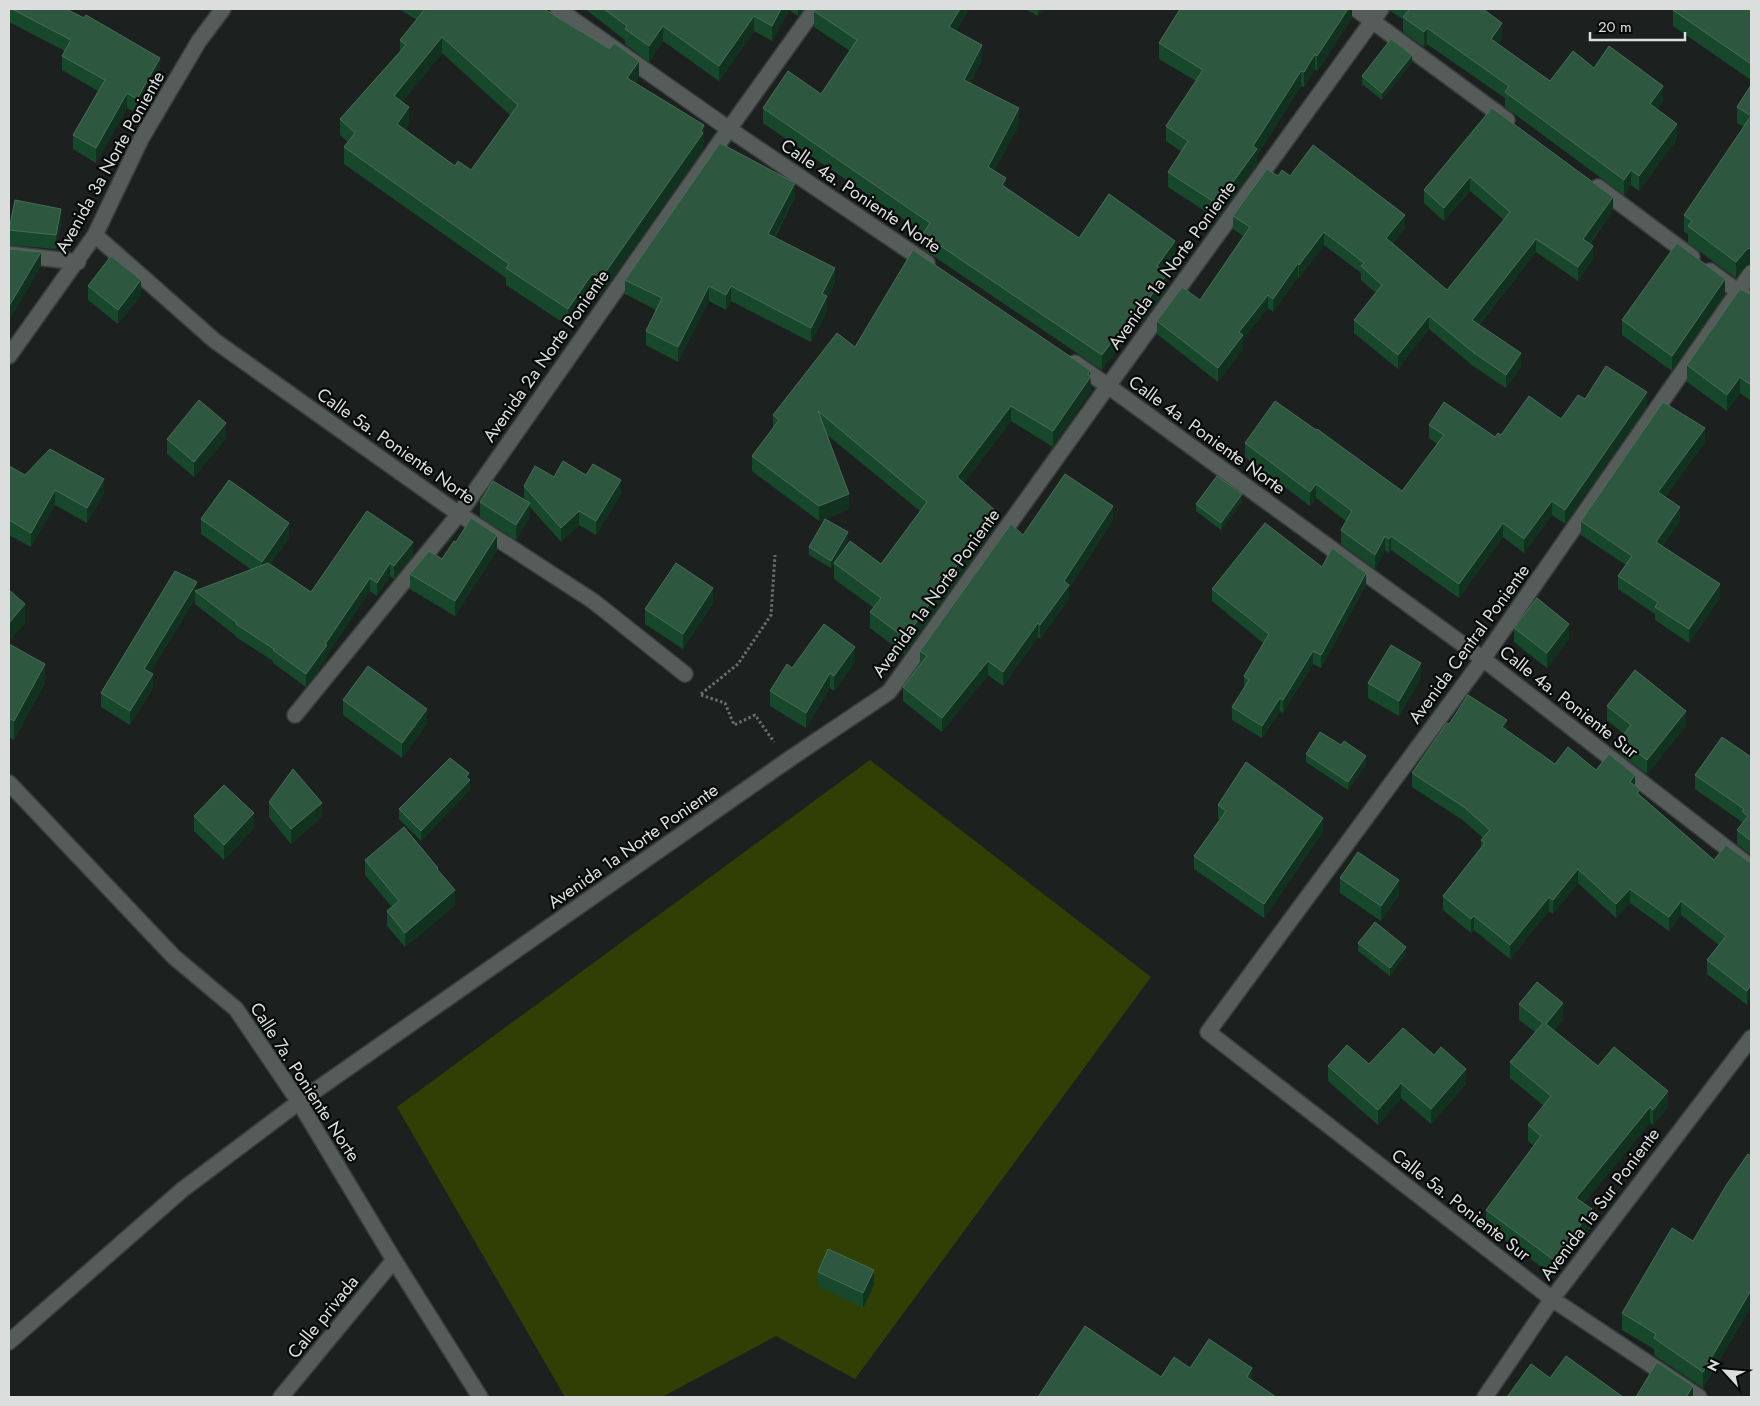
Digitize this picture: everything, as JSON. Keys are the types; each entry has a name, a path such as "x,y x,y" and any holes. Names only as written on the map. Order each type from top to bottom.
{"street":[{"name":"Avenida 3a Norte Poniente","path":"9,356 78,262 95,235 141,140 199,41 223,9"},
{"name":"Calle 4a. Poniente Norte","path":"558,9 729,129 935,268"},
{"name":"Avenida 2a Norte Poniente","path":"295,715 459,514 815,9"},
{"path":"1356,9 1377,15 1516,126"},
{"name":"Avenida 1a Norte Poniente","path":"9,1342 182,1190 299,1102 788,760 889,692 1377,15"},
{"path":"1587,179 1751,301"},
{"name":"Calle 5a. Poniente Norte","path":"95,235 215,341 459,514 593,601 686,674"},
{"path":"9,254 78,262"},
{"name":"Avenida Central Poniente","path":"1208,1032 1483,659 1751,273"},
{"name":"Calle 4a. Poniente Norte","path":"1067,358 1483,659"},
{"name":"Calle 4a. Poniente Sur","path":"1483,659 1751,866"},
{"name":"Calle 7a. Poniente Norte","path":"9,784 174,957 236,1009 299,1102 394,1260 480,1397"},
{"name":"Calle 5a. Poniente Sur","path":"1208,1032 1552,1299 1699,1397"},
{"name":"Avenida 1a Sur Poniente","path":"1485,1397 1552,1299 1751,1038"},
{"name":"Calle privada","path":"281,1397 394,1260"}],"path":[{"path":"701,694 738,664 771,615 775,555"},
{"path":"725,703 734,725 755,716 788,760"}],"green space":[{"path":"870,760 1151,977 855,1379 776,1336 662,1397 565,1397 397,1107"}],"building":[{"path":"12,9 66,9 84,18 86,15 160,58 137,99 127,93 96,148 73,135 105,80 62,56 71,40"},
{"path":"425,9 544,9 610,49 614,43 639,61 627,78 704,125 701,131 703,133 600,280 592,274 568,309 506,268 509,264 344,147 355,133 340,119 406,45 400,40","holes":["442,37 518,105 471,170 458,161 455,166 397,124 409,107 394,96"]},
{"path":"604,9 781,9 772,26 754,16 719,66 663,26 649,46 625,29 627,26"},
{"path":"816,9 960,9 949,27 982,45 964,80 1019,108 988,167 1006,178 1002,185 1079,238 1109,194 1175,241 1157,266 1167,274 1142,308 1139,305 1102,355 923,234 930,223 763,108 788,71 821,94 857,40 814,11"},
{"path":"1180,9 1348,9 1317,56 1315,54 1304,72 1301,71 1253,146 1257,149 1217,204 1168,172 1188,141 1166,126 1203,70 1159,43"},
{"path":"1410,9 1483,9 1502,23 1491,39 1550,81 1573,51 1594,68 1609,46 1663,86 1650,104 1677,124 1639,176 1631,170 1624,180 1505,92 1509,86 1427,28 1424,32 1403,17"},
{"path":"1751,9 1751,64 1673,10"},
{"path":"1391,39 1412,55 1382,93 1362,76"},
{"path":"1751,85 1751,116 1737,107"},
{"path":"1492,108 1613,197 1583,239 1593,246 1578,267 1536,239 1472,320 1521,353 1506,375 1473,352 1429,316 1398,355 1354,320 1382,285 1361,266 1364,263 1324,232 1299,265 1298,263 1273,299 1268,295 1239,332 1243,335 1218,368 1157,321 1182,287 1200,300 1250,227 1233,216 1267,169 1278,176 1282,170 1290,176 1313,145 1405,215 1386,238 1447,290 1510,212 1470,177 1444,208 1424,190"},
{"path":"1751,116 1751,248 1747,249 1736,262 1688,226 1692,221 1684,215"},
{"path":"720,143 795,183 768,234 835,268 822,294 827,296 811,328 731,286 726,295 709,286 678,347 646,331 662,298 625,280"},
{"path":"15,200 61,209 56,235 9,230"},
{"path":"1677,243 1725,279 1672,356 1622,320"},
{"path":"9,249 41,252 9,306"},
{"path":"913,250 1090,370 1088,374 1091,376 1053,431 1011,406 957,477 996,511 905,638 870,612 881,598 834,563 850,541 881,564 927,502 818,411 849,494 819,506 752,456 779,420 773,415 837,333 855,347"},
{"path":"111,256 141,280 118,310 88,286"},
{"path":"1740,289 1751,294 1751,385 1740,377 1727,395 1687,365"},
{"path":"1606,366 1647,392 1565,510 1552,501 1524,539 1503,523 1459,584 1391,536 1389,539 1385,536 1375,555 1341,530 1352,511 1316,484 1310,492 1245,443 1275,401 1402,491 1444,435 1429,425 1444,402 1495,437 1498,433 1501,435 1529,396 1561,419 1578,395 1585,399"},
{"path":"199,400 226,423 194,462 167,439"},
{"path":"1663,402 1705,428 1658,492 1680,507 1656,542 1720,584 1689,629 1655,607 1658,602 1618,576 1632,556 1581,521"},
{"path":"50,449 104,479 87,508 55,490 31,533 9,520 9,466 25,475"},
{"path":"563,461 586,475 593,464 621,480 596,521 579,511 561,528 524,486 535,466 554,477"},
{"path":"1065,474 1113,506 1064,581 1069,585 1040,625 1038,623 1003,672 988,661 942,718 903,687 927,656 920,651 1011,524 1023,535"},
{"path":"1217,476 1242,494 1221,523 1196,504"},
{"path":"229,480 289,523 262,562 201,519"},
{"path":"493,481 530,503 516,525 480,502"},
{"path":"367,511 413,542 394,566 390,563 377,583 370,578 306,674 274,649 236,624 195,591 268,563 311,592"},
{"path":"471,518 497,535 455,601 410,574 429,551 442,559 454,541 456,542"},
{"path":"825,519 848,532 831,561 809,547"},
{"path":"1265,523 1322,567 1332,548 1366,573 1321,655 1313,651 1283,700 1280,698 1262,726 1232,707 1249,680 1244,676 1269,634 1212,589"},
{"path":"676,563 713,588 683,634 645,609"},
{"path":"175,571 197,582 144,669 153,674 130,711 101,693"},
{"path":"9,590 25,604 9,623"},
{"path":"1537,598 1569,624 1547,653 1514,628"},
{"path":"824,624 855,647 834,676 830,673 806,713 770,691 787,664 792,668"},
{"path":"9,644 45,664 14,721 9,718"},
{"path":"1391,645 1421,663 1399,701 1368,683"},
{"path":"368,666 427,709 402,743 343,700"},
{"path":"1635,670 1686,711 1647,760 1620,739 1631,725 1607,706"},
{"path":"1468,695 1507,720 1502,727 1555,764 1568,747 1596,770 1609,754 1635,775 1630,782 1640,789 1637,793 1714,860 1726,845 1749,862 1751,861 1751,984 1747,991 1707,960 1726,936 1681,901 1669,917 1630,889 1616,904 1578,869 1553,900 1549,897 1510,945 1474,916 1471,919 1443,896 1485,843 1481,840 1490,830 1464,807 1412,773"},
{"path":"1320,732 1341,745 1344,741 1366,756 1348,782 1306,754"},
{"path":"1722,737 1751,757 1751,841 1737,830 1748,816 1742,811 1744,809 1695,775"},
{"path":"450,758 469,773 466,777 470,780 421,831 399,809"},
{"path":"1246,762 1323,818 1264,904 1194,856 1226,811 1218,805"},
{"path":"293,769 322,803 291,829 269,802"},
{"path":"224,785 254,813 224,845 194,816"},
{"path":"404,827 455,890 405,933 387,911 399,901 365,860"},
{"path":"1358,852 1399,880 1381,906 1340,878"},
{"path":"1375,922 1406,947 1390,968 1358,943"},
{"path":"1537,982 1563,1003 1546,1024 1598,1066 1614,1047 1668,1091 1653,1110 1650,1107 1576,1198 1592,1209 1555,1261 1486,1210 1541,1136 1528,1125 1551,1096 1510,1062 1543,1023 1519,1004"},
{"path":"1403,1028 1434,1055 1441,1047 1466,1069 1431,1109 1401,1083 1378,1110 1328,1066 1347,1045 1369,1064"},
{"path":"1748,1154 1751,1156 1751,1292 1703,1372 1654,1338 1656,1334 1622,1313 1672,1228 1693,1241 1727,1184"},
{"path":"828,1249 874,1270 863,1293 818,1272"},
{"path":"1085,1326 1161,1377 1174,1357 1190,1368 1209,1339 1252,1368 1247,1377 1276,1397 1038,1397"},
{"path":"1566,1356 1623,1397 1507,1397 1531,1364 1550,1378"},
{"path":"1657,1362 1693,1386 1686,1397 1636,1397"}]}
